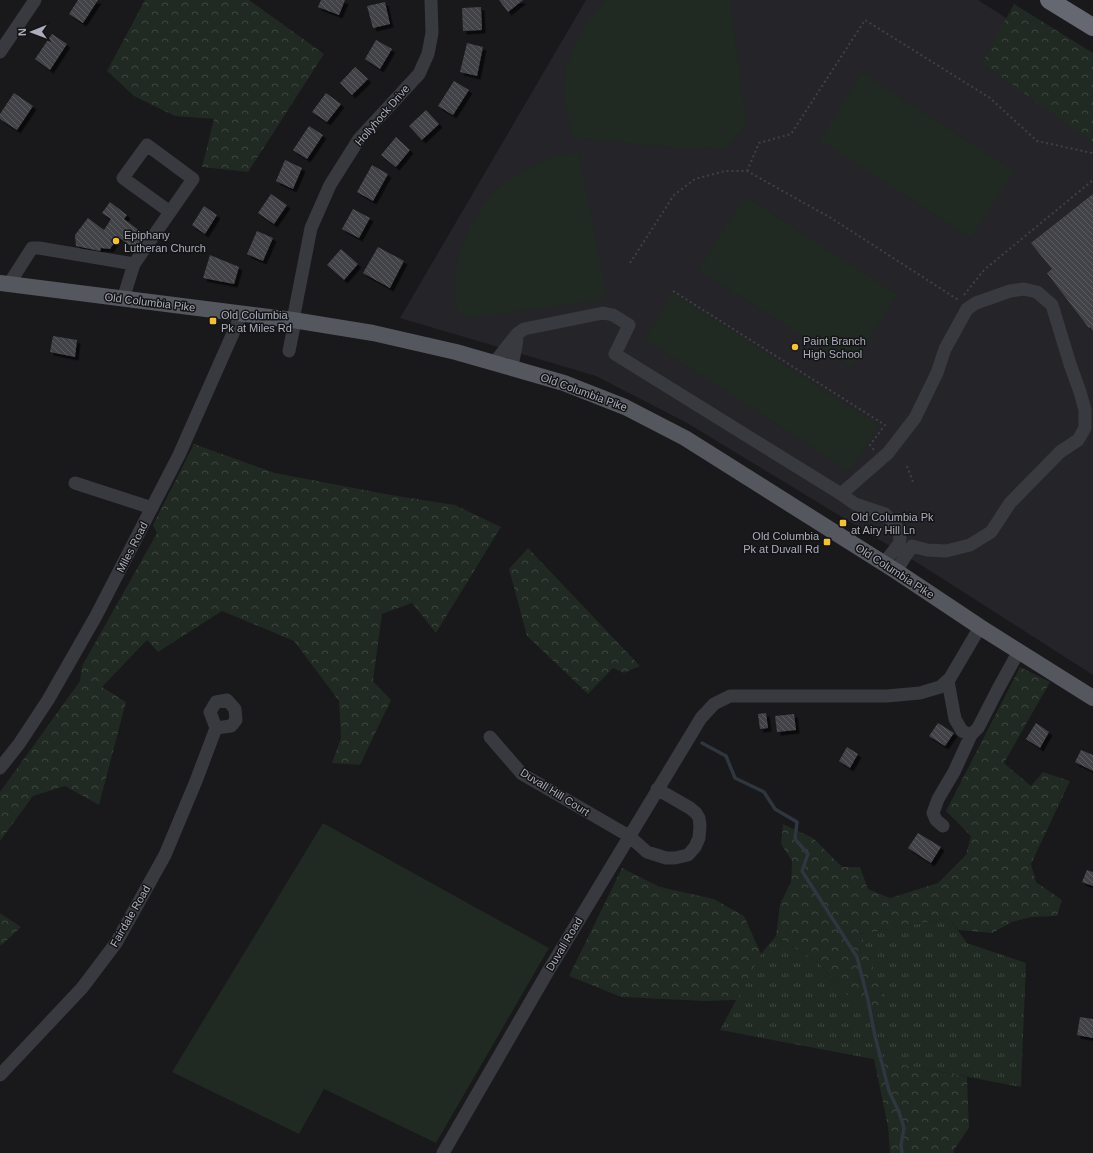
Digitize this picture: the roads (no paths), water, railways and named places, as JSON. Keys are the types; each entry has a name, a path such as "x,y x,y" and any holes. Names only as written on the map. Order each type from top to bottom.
{"highway":[{"path":"1049,0 1093,27"}],"main road":[{"name":"Old Columbia Pike","path":"5,284 242,313 372,333 456,352 564,383 599,396 625,407 685,438 890,567 980,627 1093,698"}],"street":[{"path":"0,52 35,0"},
{"name":"Hollyhock Drive","path":"289,351 311,228 330,185 359,139 419,74 428,54 432,33 431,0"},
{"path":"123,299 134,264 193,179 147,145 123,178 170,212"},
{"path":"5,284 32,248 134,264"},
{"path":"841,494 888,453 915,418 937,373 945,349 967,309 976,303 1010,291 1024,289 1037,292 1052,305 1085,410 1085,428 1078,440 1060,452 1010,503 991,532 970,545 946,550 928,550 912,546 890,567"},
{"name":"Miles Road","path":"0,768 19,744 52,694 96,616 179,455 242,313"},
{"path":"494,363 517,334 524,329 603,313 612,315 629,325 615,354 841,494 854,504 885,514 895,524 899,531 900,539 890,567"},
{"path":"512,368 513,355 517,345 517,334"},
{"path":"75,483 152,508"},
{"path":"971,734 962,731 955,719 948,680 980,627"},
{"path":"943,826 936,820 933,813 938,800 954,772 971,734 978,728 1019,651"},
{"name":"Duvall Road","path":"443,1153 546,973 657,789 700,718 714,704 730,696 891,696 920,693 940,687 948,680"},
{"name":"Fairdale Road","path":"0,1075 82,988 116,943 165,855 216,728"},
{"name":"Duvall Hill Court","path":"490,737 522,774 629,836"},
{"path":"629,836 648,852 666,858 675,858 688,855 695,847 700,832 699,818 696,812 682,802 657,789"}],"waterway":[{"path":"702,743 726,756 735,778 764,792 775,809 797,822 795,839 808,854 802,871 857,957 889,1091 899,1112 904,1128 901,1145 902,1153"}],"place":[{"name":"Epiphany Lutheran Church","path":"116,241"},
{"name":"Old Columbia Pk at Miles Rd","path":"213,321"},
{"name":"Paint Branch High School","path":"795,347"},
{"name":"Old Columbia Pk at Airy Hill Ln","path":"843,523"},
{"name":"Old Columbia Pk at Duvall Rd","path":"827,542"}]}
